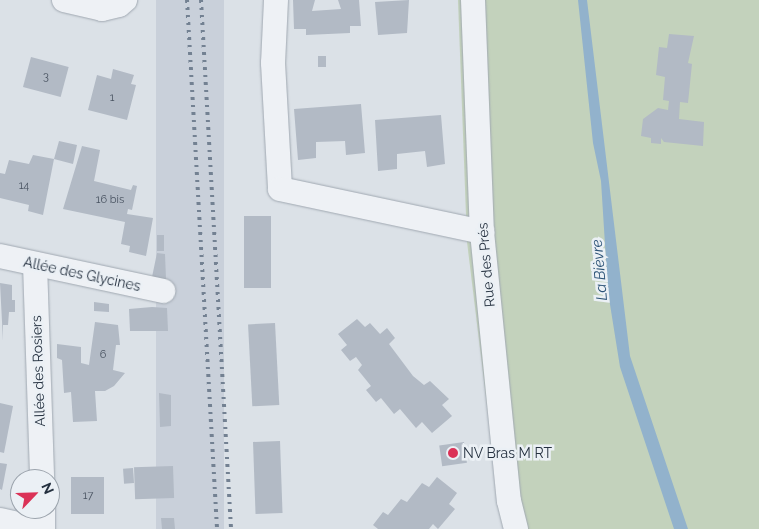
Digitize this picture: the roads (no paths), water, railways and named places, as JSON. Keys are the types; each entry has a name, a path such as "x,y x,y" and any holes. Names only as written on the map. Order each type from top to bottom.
{"street":[{"path":"64,0 102,9 122,3"},
{"path":"276,0 273,63 280,189 482,232"},
{"name":"Rue des Prés","path":"473,0 482,232 509,501 516,529"},
{"name":"Allée des Glycines","path":"0,256 163,291"},
{"name":"Allée des Rosiers","path":"34,264 42,469"},
{"path":"0,520 42,529"}],"water":[{"path":"578,0 587,0 630,356 688,529 674,529 620,367 608,292 601,181 593,143"}],"railway":[{"path":"187,0 217,529"},
{"path":"201,0 231,529"}],"place":[{"name":"NV Bras M RT","path":"453,453"}],"water label":[{"name":"La Bièvre","path":"600,270"}]}
